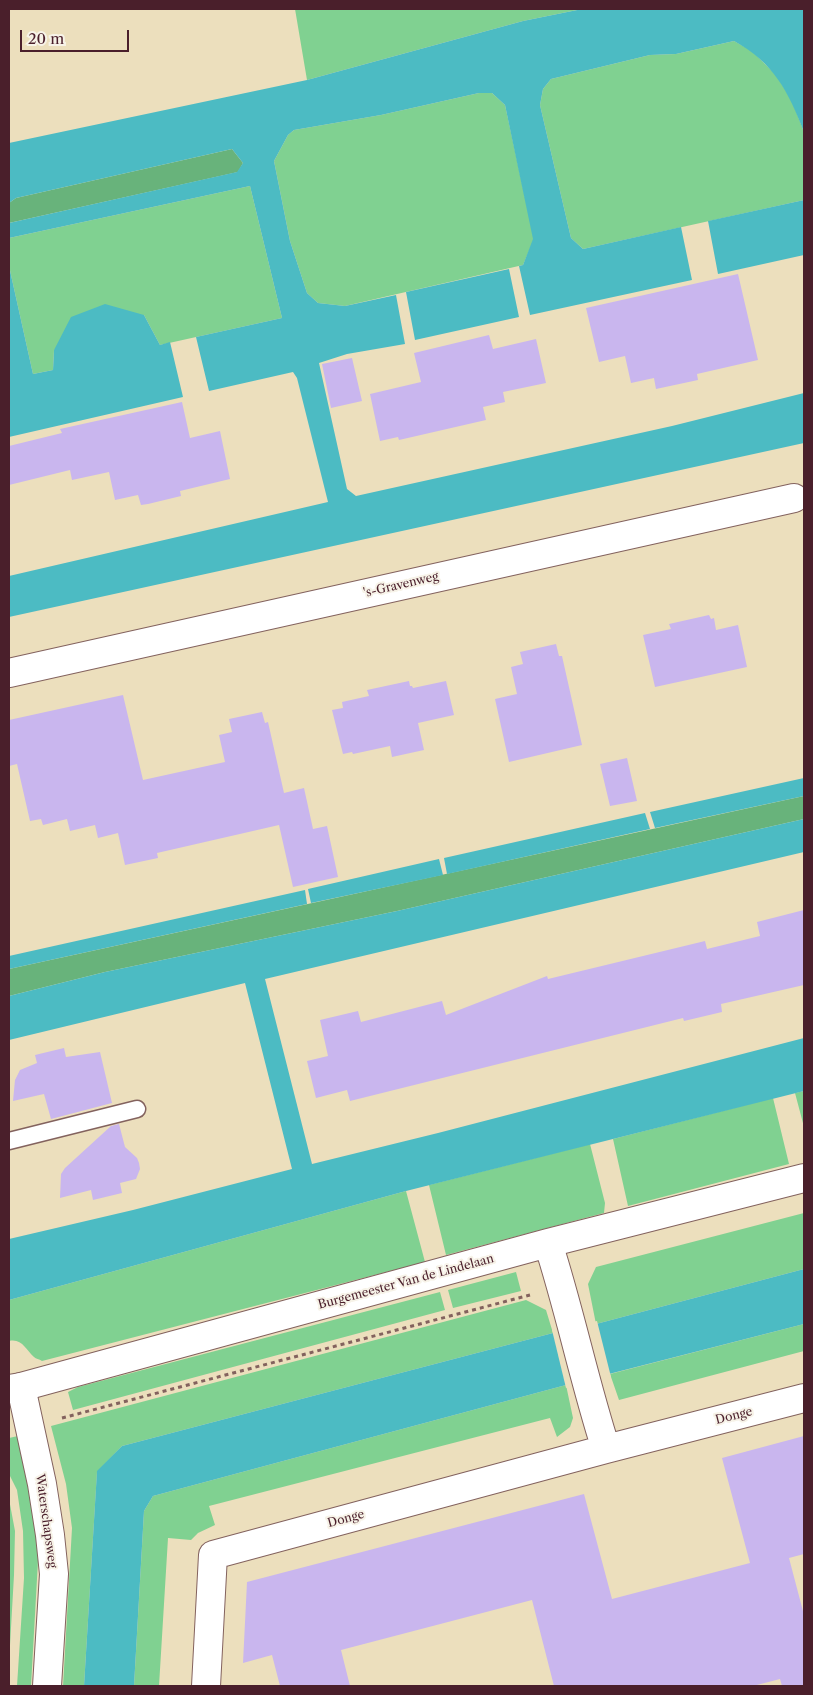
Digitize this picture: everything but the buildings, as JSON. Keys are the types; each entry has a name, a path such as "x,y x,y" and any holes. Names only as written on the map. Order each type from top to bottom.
{"street":[{"name":"'s-Gravenweg","path":"9,673 794,498"},
{"name":"Burgemeester Van de Lindelaan","path":"15,1388 548,1243 804,1178"},
{"path":"548,1243 562,1287 589,1396 606,1450"},
{"name":"Waterschapsweg","path":"15,1388 30,1427 50,1535 54,1574 47,1686"},
{"name":"Donge","path":"206,1686 213,1555 804,1398"}],"lane":[{"path":"9,1141 137,1109"}],"path":[{"path":"30,1427 562,1287"}],"green space":[{"path":"295,9 582,9 523,21 307,80"},
{"path":"734,41 752,51 777,76 792,101 804,132 804,200 583,249 571,238 540,105 543,89 551,79 650,55 676,54"},
{"path":"479,93 492,93 505,105 534,239 523,265 345,306 318,303 307,293 290,241 274,161 288,135 294,130 381,115"},
{"path":"232,149 243,163 238,172 9,223 9,203 16,198"},
{"path":"250,186 282,318 160,345 144,315 54,350 53,370 33,374 9,266 9,238"},
{"path":"804,796 804,819 397,911 105,972 9,996 9,969"},
{"path":"804,1091 804,1127 795,1093"},
{"path":"773,1098 789,1164 628,1206 613,1139"},
{"path":"590,1144 605,1203 604,1213 446,1255 429,1185"},
{"path":"406,1191 425,1262 42,1361 34,1357 21,1343 9,1341 9,1300"},
{"path":"804,1213 804,1269 596,1324 588,1284 596,1267"},
{"path":"516,1272 521,1291 453,1308 448,1290"},
{"path":"440,1292 445,1310 73,1410 68,1392 78,1387"},
{"path":"526,1300 546,1310 553,1333 122,1446 97,1472 84,1686 63,1686 72,1528 66,1484 51,1426"},
{"path":"804,1324 804,1351 619,1400 610,1374"},
{"path":"566,1385 573,1418 570,1427 557,1437 550,1418 209,1506 215,1525 198,1533 191,1540 168,1538 159,1686 134,1686 144,1511 153,1496"},
{"path":"18,1436 36,1522 38,1561 31,1686 17,1686 24,1578 23,1531 17,1490 9,1474 9,1438"},
{"path":"9,1499 15,1531 9,1663"}],"water":[{"path":"582,9 804,9 804,132 792,104 778,79 760,59 734,41 676,54 650,55 551,79 543,89 540,105 571,238 583,249 681,227 692,280 530,315 519,266 523,265 533,239 505,105 492,93 479,93 381,115 294,130 288,135 274,161 290,241 307,293 318,303 345,306 396,295 405,344 347,354 319,363 347,489 356,496 672,426 804,393 804,443 9,617 9,576 328,502 297,378 293,372 209,391 196,337 282,318 250,186 9,238 9,223 237,172 243,163 232,149 16,198 9,203 9,143 307,80 523,21"},
{"path":"804,200 804,255 718,274 708,221"},
{"path":"9,266 33,374 53,370 54,350 71,317 105,304 144,315 160,345 170,342 183,397 9,437"},
{"path":"509,269 519,317 415,340 406,292"},
{"path":"804,778 804,796 655,828 650,812"},
{"path":"645,813 650,829 447,874 444,858"},
{"path":"804,819 804,852 265,979 312,1164 804,1038 804,1091 406,1191 9,1300 9,1239 133,1210 292,1169 245,983 9,1040 9,996 105,972 397,911"},
{"path":"439,859 443,875 311,903 308,889"},
{"path":"305,890 307,904 9,969 9,956"},
{"path":"804,1269 804,1324 566,1385 153,1496 144,1511 134,1686 84,1686 97,1471 122,1446"}],"pier":[{"path":"597,1321 611,1377 566,1388 552,1330"}]}
